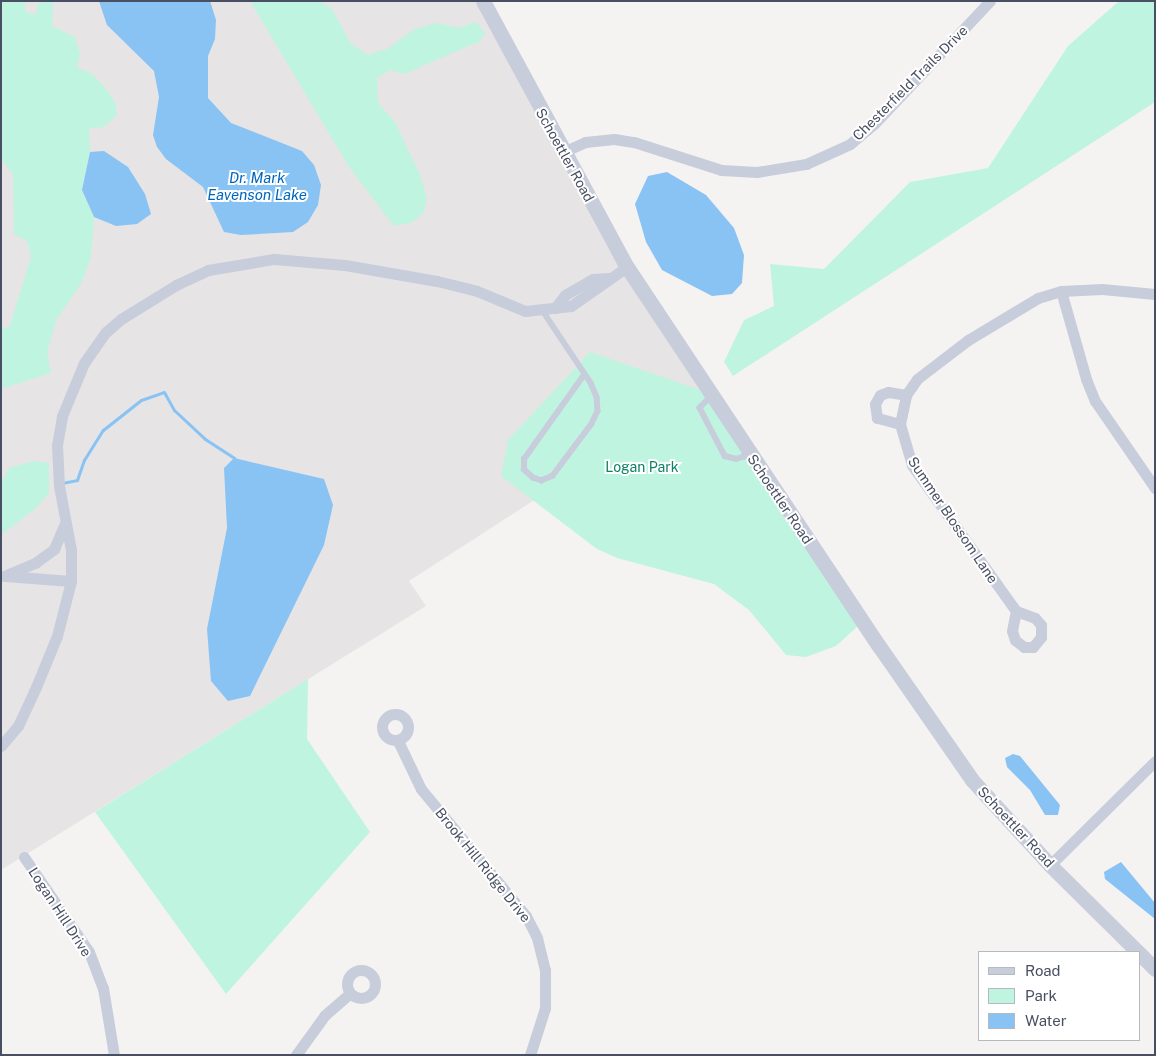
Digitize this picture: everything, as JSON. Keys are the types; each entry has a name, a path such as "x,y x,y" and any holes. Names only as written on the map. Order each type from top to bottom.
{"street":[{"name":"Schoettler Road","path":"483,1 563,152 627,267 747,449 972,780 1050,865 1137,951"},
{"name":"Chesterfield Trails Drive","path":"563,152 585,142 614,138 634,142 721,170 757,172 806,164 850,144 874,124 990,1"},
{"path":"1,746 18,726 36,688 57,636 71,581 71,550 64,525 57,445 62,416 76,378 106,332 121,319 176,285 208,270 274,259 345,265 438,281 477,291 525,311 543,311 555,308 565,296 593,279 608,278 627,267"},
{"path":"1061,290 1086,379 1095,401 1155,488"},
{"name":"Summer Blossom Lane","path":"1016,611 912,465 900,424 906,395 917,379 968,340 1038,298 1061,290 1122,290 1155,294"},
{"path":"900,424 878,418 875,404 880,395 888,392 906,395"},
{"path":"2,575 35,563 54,549 64,525"},
{"path":"2,575 71,581"},
{"name":"Brook Hill Ridge Drive","path":"398,741 421,789 526,916 538,938 545,970 545,1008 530,1055"},
{"path":"1050,865 1155,760"},
{"name":"Logan Hill Drive","path":"24,857 89,952 103,988 114,1055"},
{"name":"Schoettler Road","path":"1141,955 1155,969"},
{"path":"296,1055 325,1015 350,993"}],"lane":[{"path":"543,311 584,375 597,397 596,418 552,476 542,481 533,478 524,470 524,459 584,375"},
{"path":"712,396 700,408 725,456 736,459 743,457 747,449"}],"shaded area":[{"path":"1,1 475,1 607,246 703,391 502,476 536,499 409,581 426,606 1,870"}],"green space":[{"path":"1,1 24,1 26,12 35,15 39,2 53,1 52,26 75,37 80,54 77,67 92,74 106,89 115,102 117,115 103,127 89,128 90,152 82,190 94,217 91,257 82,282 56,320 47,352 51,373 1,389 1,327 9,328 31,257 27,241 14,234 13,175 1,158"},
{"path":"250,1 319,1 332,9 351,44 368,55 387,49 415,29 436,23 459,28 476,22 485,33 480,41 404,74 390,70 377,78 378,103 395,122 420,175 427,199 423,213 411,223 394,226 349,167"},
{"path":"1119,1 1155,1 1155,102 733,376 724,362 744,320 774,306 770,264 824,269 910,182 988,168 1068,46"},
{"name":"Logan Park","path":"590,352 703,391 858,626 836,646 806,657 786,655 749,610 714,584 617,558 597,549 501,476 508,440"},
{"path":"34,461 49,463 49,493 36,508 1,535 1,484 9,468"},
{"path":"308,679 307,739 370,832 226,994 95,812"}],"water":[{"name":"Dr. Mark Eavenson Lake","path":"99,1 210,1 216,20 215,39 208,56 208,98 231,123 302,151 314,165 321,185 318,205 308,222 293,232 241,235 224,232 203,187 166,159 157,147 153,135 159,97 154,71 107,25"},
{"path":"104,151 128,167 145,194 151,214 137,224 116,226 94,217 82,190 90,152"},
{"path":"667,172 706,195 734,228 744,255 742,283 732,294 712,296 662,270 646,242 635,204 648,176"},
{"path":"234,458 324,479 333,505 324,545 250,696 228,701 211,681 207,629 227,528 224,468"},
{"path":"1013,754 1020,756 1060,805 1058,815 1045,815 1030,790 1007,767 1005,758"},
{"path":"1121,862 1155,903 1155,919 1105,879 1104,872"}],"waterway":[{"path":"62,483 77,480 84,460 103,430 141,400 164,392 174,410 205,439 234,458"}]}
